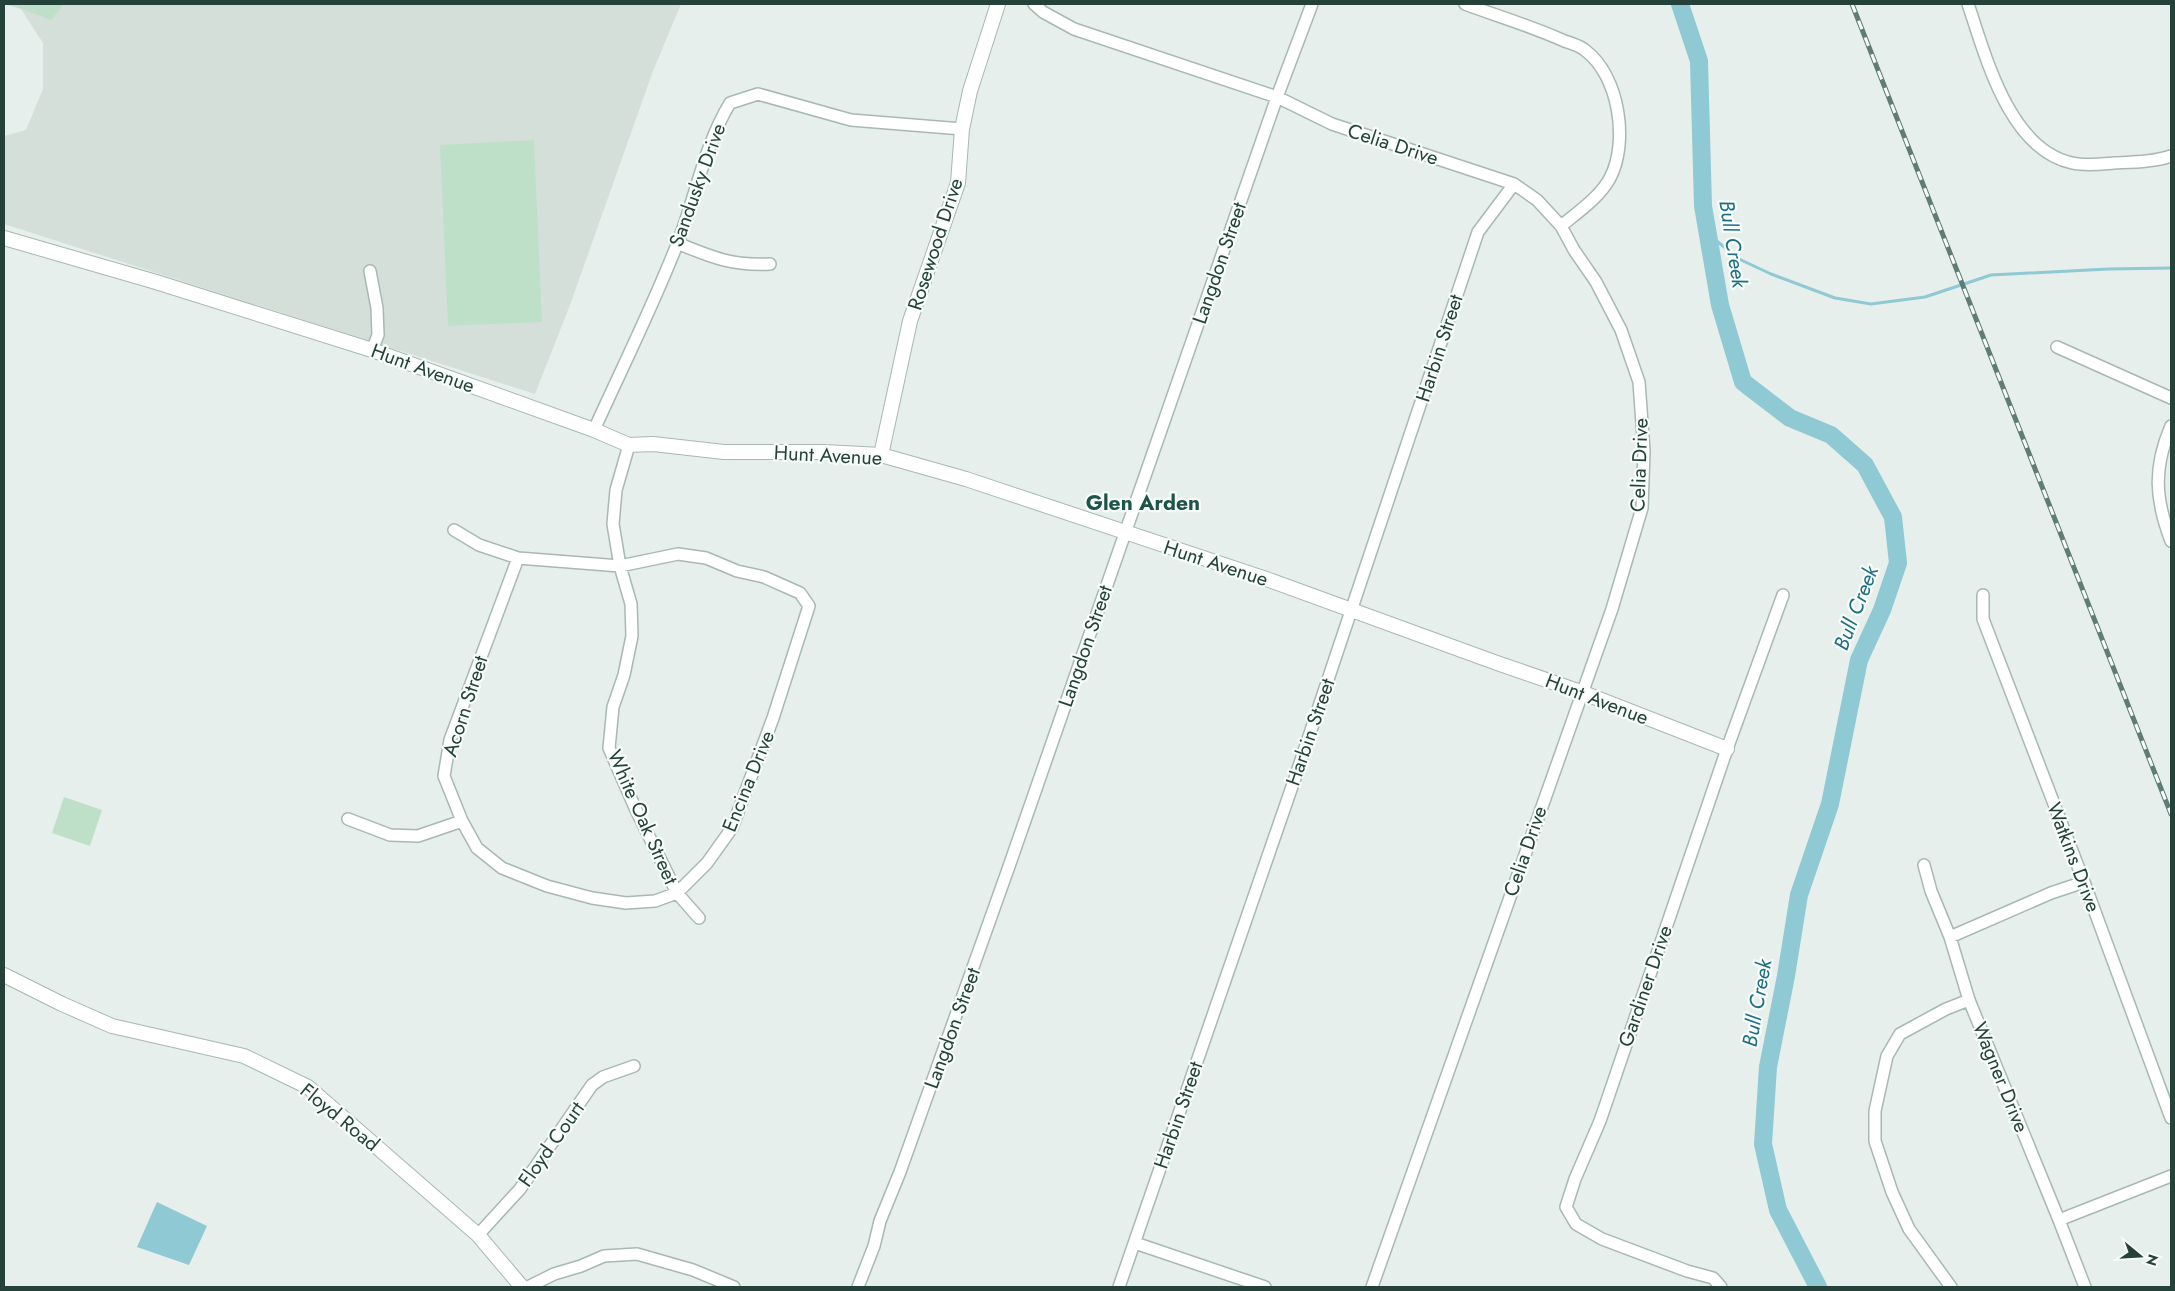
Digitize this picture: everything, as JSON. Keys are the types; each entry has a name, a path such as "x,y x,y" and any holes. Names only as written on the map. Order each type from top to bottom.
{"street":[{"name":"Rosewood Drive","path":"881,455 910,321 958,183 962,129 970,91 998,4"},
{"name":"Celia Drive","path":"1034,4 1043,12 1074,29 1277,97 1332,124 1514,184 1537,200 1561,226 1574,250 1596,282 1621,330 1639,382 1644,451 1642,508 1612,609 1581,692 1372,1287"},
{"name":"Langdon Street","path":"858,1287 1007,872 1277,97 1312,4"},
{"path":"1465,4 1547,33 1586,50 1604,72 1615,101 1620,133 1617,160 1609,179 1590,201 1561,226"},
{"path":"1968,4 1999,89 2025,133 2038,146 2056,157 2072,163 2151,161 2171,156"},
{"name":"Sandusky Drive","path":"594,430 677,243 694,199 702,163 721,118 730,103 758,94 851,120 962,129"},
{"name":"Harbin Street","path":"1119,1287 1346,626 1478,232 1514,184"},
{"name":"Hunt Avenue","path":"4,238 165,285 372,350 594,430 629,446 653,444 724,452 824,452 881,455 966,479 1331,602 1581,692 1727,749"},
{"path":"677,243 718,260 748,265 770,264"},
{"path":"370,271 377,308 378,335 372,350"},
{"path":"2057,347 2171,398"},
{"path":"2171,426 2162,448 2157,485 2162,516 2171,541"},
{"name":"White Oak Street","path":"629,446 616,490 613,524 620,566 631,604 632,636 624,676 613,708 609,748 636,810 677,893 699,918"},
{"path":"454,530 479,545 518,558 620,566"},
{"name":"Encina Drive","path":"620,566 678,554 706,558 737,570 764,577 800,593 809,606 732,828 707,864 677,893"},
{"name":"Acorn Street","path":"518,558 450,740 444,776 462,821 477,848 502,868 547,886 592,898 626,903 655,902 677,893"},
{"name":"Gardiner Drive","path":"1721,1287 1713,1278 1687,1271 1602,1238 1576,1224 1566,1206 1575,1179 1600,1121 1727,749 1783,595"},
{"name":"Watkins Drive","path":"1984,595 1983,619 2084,882 2171,1118"},
{"path":"1331,602 1346,626"},
{"path":"348,819 390,835 418,836 462,821"},
{"name":"Wagner Drive","path":"1924,865 1931,891 1950,937 1969,1000 2085,1287"},
{"path":"1950,937 2051,893 2084,882"},
{"name":"Floyd Road","path":"4,975 112,1026 244,1056 308,1087 478,1235 522,1287"},
{"path":"1950,1287 1909,1229 1892,1192 1875,1141 1875,1111 1887,1056 1900,1034 1946,1009 1969,1000"},
{"name":"Floyd Court","path":"478,1235 520,1189 592,1085 603,1077 634,1066"},
{"path":"2059,1220 2171,1176"},
{"path":"1135,1243 1265,1287"},
{"path":"528,1287 554,1274 581,1266 604,1256 637,1254 693,1270 734,1287"}],"shaded area":[{"path":"4,4 681,4 653,71 570,305 535,394 4,224 4,136 26,130 43,89 43,43 21,9"}],"green space":[{"path":"9,4 64,4 51,20"},
{"path":"534,140 542,322 448,326 440,145"},
{"path":"64,797 102,810 90,846 52,833"}],"water":[{"path":"157,1202 207,1226 189,1265 137,1247"}],"waterway":[{"name":"Bull Creek","path":"1680,4 1699,61 1703,206 1720,305 1743,382 1790,418 1831,435 1865,465 1893,517 1898,563 1882,610 1859,660 1830,804 1799,895 1786,976 1768,1067 1763,1144 1778,1210 1818,1287"},
{"path":"1708,234 1739,259 1771,274 1835,298 1871,304 1925,297 1991,275 2171,268"}],"railway":[{"path":"1852,4 2171,814"}],"district":[{"name":"Glen Arden","path":"1143,503"}]}
